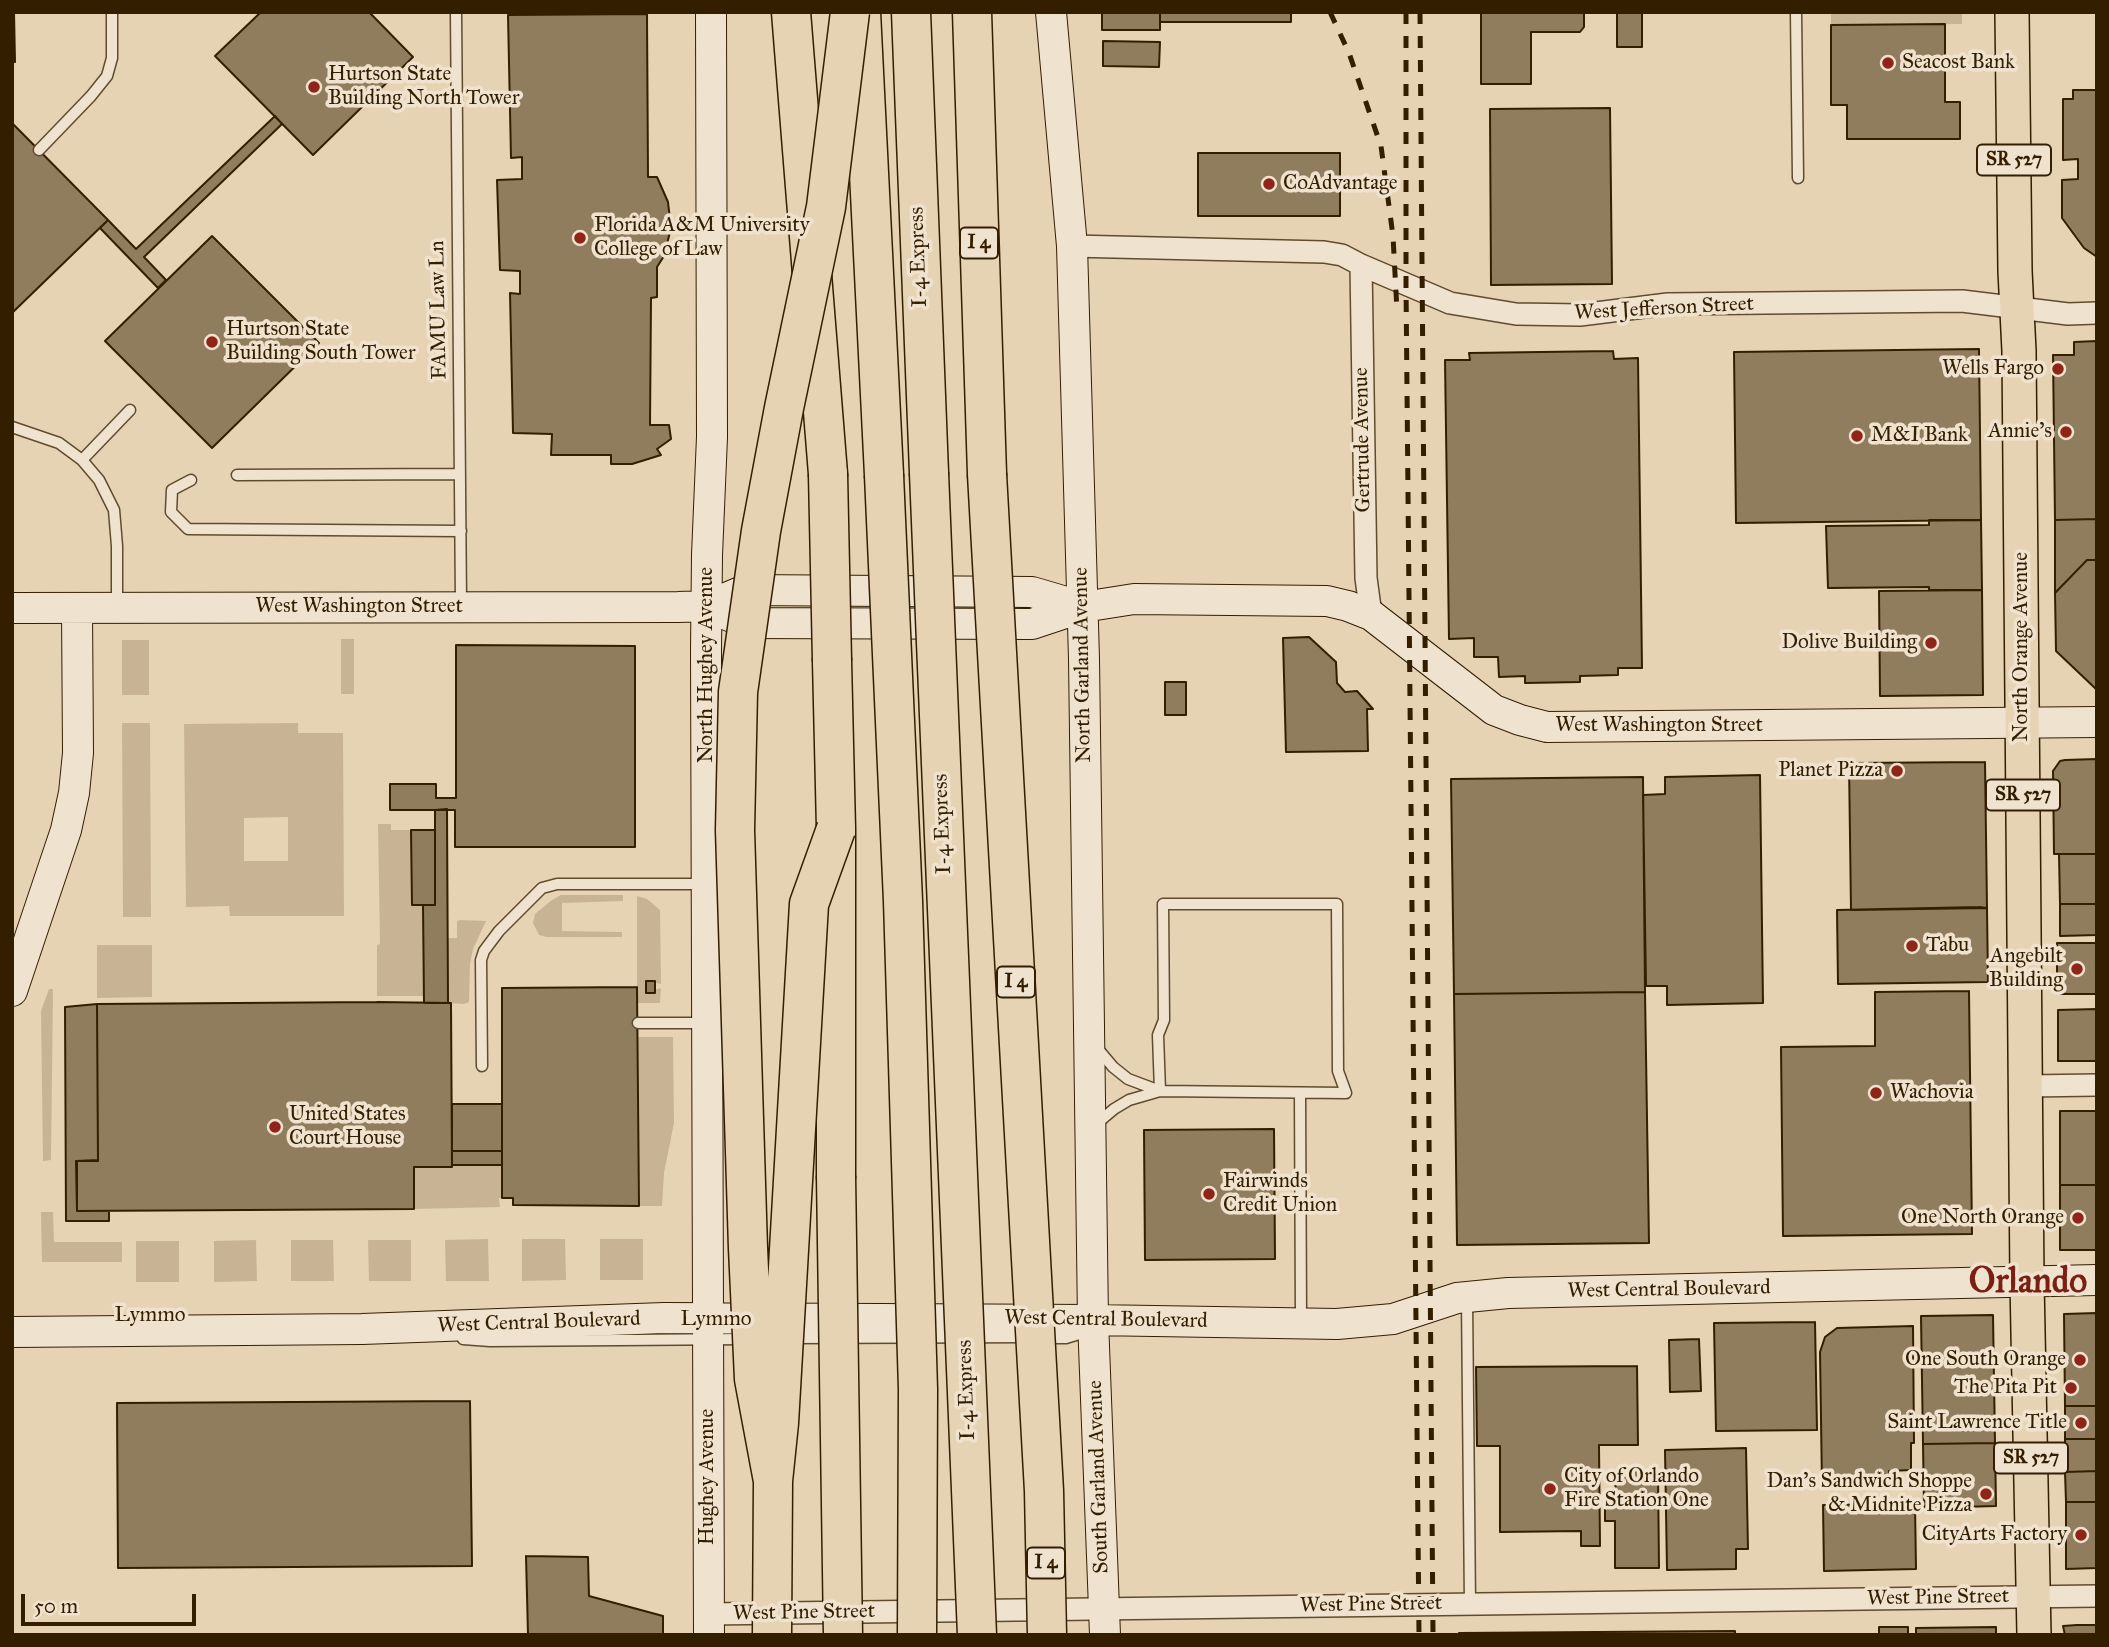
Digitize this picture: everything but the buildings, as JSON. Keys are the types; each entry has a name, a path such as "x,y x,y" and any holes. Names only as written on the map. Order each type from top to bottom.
{"highway":[{"path":"791,12 828,474 836,830 835,1176 843,1635"},
{"path":"773,1482 754,1379 748,1248 736,830 738,692 749,607 779,435 826,207 850,12"},
{"name":"I-4 Express","path":"862,12 904,914 918,1389 917,1635"},
{"name":"I-4 Express","path":"911,12 977,1635"},
{"name":"I 4","path":"972,12 987,474 1045,1491 1046,1635"},
{"path":"772,1635 773,1482 780,1410 809,904 836,830"},
{"path":"918,1389 935,1635"}],"main road":[{"name":"North Orange Avenue","path":"2012,12 2027,1086 2027,1281"},
{"name":"SR 527","path":"2027,1281 2034,1635"}],"street":[{"name":"North Hughey Avenue","path":"709,1329 707,606 712,438 712,12"},
{"name":"North Garland Avenue","path":"1051,12 1072,246 1083,607 1093,1324"},
{"name":"West Jefferson Street","path":"1072,246 1312,251 1342,255 1450,303 1516,314 1580,315 1668,304 1962,301 2068,314 2097,313"},
{"name":"Gertrude Avenue","path":"1361,265 1366,578 1371,615"},
{"name":"West Washington Street","path":"12,608 707,606 746,623 1032,624 1083,607 1134,599 1313,600 1340,603 1371,615 1488,706 1507,715 1547,727 2097,722"},
{"path":"12,991 22,927 66,830 74,793 78,753 77,608"},
{"path":"2027,1086 2097,1085"},
{"name":"West Central Boulevard","path":"12,1334 362,1329 709,1329 1093,1324 1124,1320 1351,1324 1393,1319 1467,1297 1508,1293 2097,1280"},
{"name":"South Garland Avenue","path":"1093,1324 1105,1622"},
{"name":"Hughey Avenue","path":"708,1624 709,1329"},
{"name":"West Pine Street","path":"708,1624 1105,1622 1470,1605 2097,1597"}],"lane":[{"path":"39,150 107,76 112,58 112,12"},
{"name":"FAMU Law Ln","path":"456,12 461,607"},
{"path":"1796,12 1798,178"},
{"path":"82,460 130,410"},
{"path":"12,427 59,443 82,460 99,480 114,510 117,608"},
{"path":"237,475 460,474"},
{"path":"191,480 172,490 172,512 188,529 460,531"},
{"path":"482,1066 481,960 484,951 499,931 542,888 557,884 707,884"},
{"path":"1091,1130 1114,1109 1129,1100 1160,1091 1346,1093 1338,1071 1337,904 1163,904 1164,1020 1158,1035 1160,1091"},
{"path":"638,1023 708,1023"},
{"path":"1090,1040 1113,1067 1128,1079 1160,1091"},
{"path":"1300,1093 1301,1323"},
{"path":"1467,1297 1470,1605"}],"shaded area":[{"path":"1831,12 1962,12 1962,24 1831,25"},
{"path":"341,639 354,639 354,694 341,694"},
{"path":"122,640 149,640 149,695 122,695"},
{"path":"122,723 150,723 151,917 123,917"},
{"path":"298,723 298,733 343,733 344,916 230,916 229,906 186,907 184,724","holes":["288,817 288,861 244,861 244,818"]},
{"path":"378,824 391,824 391,830 411,830 423,905 424,996 377,996 377,945 380,944"},
{"path":"561,895 623,895 623,901 562,903 562,931 622,932 622,937 539,935 533,923 535,914"},
{"path":"637,896 647,899 660,910 661,984 646,981 646,992 661,988 660,1003 637,1003"},
{"path":"457,921 486,921 473,949 469,1002 464,1004 448,1003 448,938 457,938"},
{"path":"97,945 152,945 152,997 97,998"},
{"path":"49,989 53,989 51,1160 43,1161 41,1011"},
{"path":"638,1037 673,1037 674,1123 664,1173 662,1206 639,1206"},
{"path":"502,1165 500,1207 414,1209 414,1167"},
{"path":"41,1212 53,1212 54,1242 122,1242 122,1262 42,1262"},
{"path":"488,1239 489,1281 446,1281 445,1240"},
{"path":"522,1239 565,1239 566,1280 522,1281"},
{"path":"600,1239 643,1239 643,1280 600,1280"},
{"path":"256,1240 257,1281 214,1282 214,1241"},
{"path":"291,1240 333,1240 334,1281 291,1281"},
{"path":"368,1240 411,1240 411,1281 369,1281"},
{"path":"136,1241 179,1241 179,1282 136,1282"}],"railway":[{"path":"1330,12 1349,53 1381,146 1393,236 1397,311"},
{"path":"1406,12 1406,285 1419,1635"},
{"path":"1420,12 1433,1635"}],"place":[{"name":"Seacost Bank","path":"1888,63"},
{"name":"Hurtson State Building North Tower","path":"314,87"},
{"name":"CoAdvantage","path":"1269,184"},
{"name":"Florida A&M University College of Law","path":"580,238"},
{"name":"Hurtson State Building South Tower","path":"212,342"},
{"name":"Wells Fargo","path":"2058,369"},
{"name":"Annie's","path":"2066,432"},
{"name":"M&I Bank","path":"1857,436"},
{"name":"Dolive Building","path":"1931,643"},
{"name":"Planet Pizza","path":"1897,771"},
{"name":"Tabu","path":"1912,946"},
{"name":"Angebilt Building","path":"2077,969"},
{"name":"Wachovia","path":"1876,1093"},
{"name":"United States Court House","path":"275,1127"},
{"name":"Fairwinds Credit Union","path":"1209,1194"},
{"name":"One North Orange","path":"2078,1218"},
{"name":"One South Orange","path":"2080,1360"},
{"name":"The Pita Pit","path":"2071,1388"},
{"name":"Saint Lawrence Title","path":"2081,1423"},
{"name":"City of Orlando Fire Station One","path":"1550,1489"},
{"name":"Dan's Sandwich Shoppe & Midnite Pizza","path":"1986,1494"},
{"name":"CityArts Factory","path":"2081,1535"}],"district":[{"name":"Orlando","path":"2028,1283"}]}
